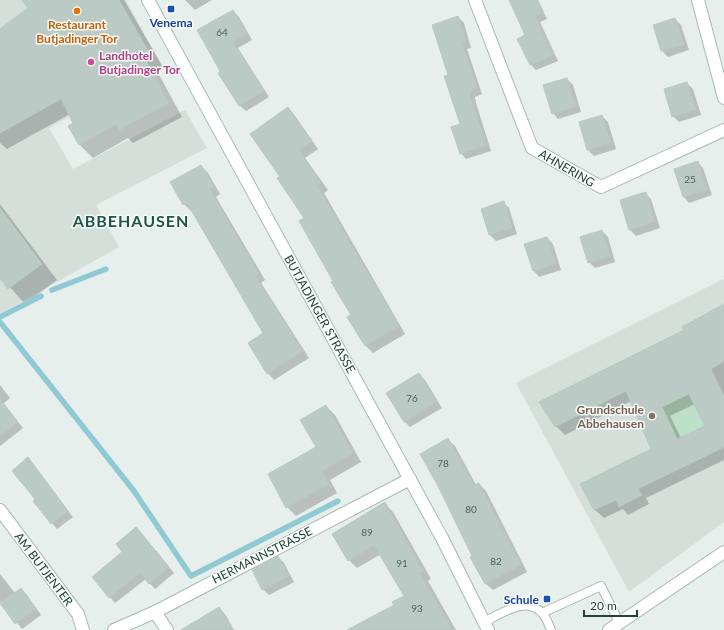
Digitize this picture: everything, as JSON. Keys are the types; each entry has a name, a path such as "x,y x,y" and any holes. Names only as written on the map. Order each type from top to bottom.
{"street":[{"name":"BUTJADINGER STRASSE","path":"148,0 410,479 486,626"},
{"name":"AHNERING","path":"475,0 532,148 601,187 724,130"},
{"path":"698,0 724,98"},
{"name":"HERMANNSTRASSE","path":"114,630 155,612 410,479"},
{"name":"AM BUTJENTER","path":"0,510 78,614 83,630"},
{"path":"609,630 724,553"},
{"path":"155,612 167,630"}],"lane":[{"path":"542,613 601,586 620,624"},
{"path":"486,626 515,606 525,605 535,608 542,613 551,630"}],"shaded area":[{"path":"0,0 126,0 162,67 49,128 73,169 185,110 207,148 96,205 119,247 0,314"},
{"path":"724,279 724,522 629,592 516,383"}],"green space":[{"path":"689,394 705,426 690,433 680,444 662,407"}],"building":[{"name":"Landhotel Butjadinger Tor","path":"22,0 119,0 150,54 144,57 169,103 119,130 117,124 79,145 68,126 73,123 61,99 0,133 0,29 28,8"},
{"path":"509,0 536,0 542,13 535,16 553,55 530,65 517,39 525,35"},
{"path":"233,10 247,34 233,42 264,91 239,106 218,73 220,71 197,30"},
{"path":"458,16 466,42 462,43 477,88 470,91 470,96 486,145 460,154 451,127 460,124 444,76 448,75 432,25"},
{"path":"675,18 684,45 661,51 653,25"},
{"path":"567,78 576,106 552,114 543,85"},
{"path":"687,82 696,110 672,117 664,89"},
{"path":"288,107 312,141 299,150 321,183 317,186 399,326 365,346 347,317 351,315 331,282 333,281 299,221 304,218 277,178 280,177 250,134"},
{"path":"602,115 611,143 587,150 579,122"},
{"path":"698,161 707,190 683,197 674,169"},
{"path":"201,165 214,187 210,190 259,274 255,276 303,351 267,374 248,343 263,333 187,203 183,205 170,182"},
{"path":"646,192 655,222 629,230 620,200"},
{"path":"504,201 512,228 489,235 481,209"},
{"path":"0,208 42,264 8,289 0,278"},
{"path":"602,230 610,256 588,263 580,237"},
{"path":"547,237 556,264 533,271 524,244"},
{"name":"Grundschule Abbehausen","path":"724,304 724,361 711,369 724,396 724,447 638,489 642,495 619,507 616,500 594,510 580,484 651,449 626,391 555,427 539,402 684,330 682,327","holes":["689,394 705,426 677,439 662,407"]},
{"path":"419,373 437,402 404,422 386,393"},
{"path":"0,399 18,422 0,436"},
{"path":"326,405 353,453 322,471 329,484 286,508 268,474 316,447 300,420"},
{"path":"448,438 474,485 479,483 521,565 485,584 470,557 472,556 438,486 420,454"},
{"path":"28,457 68,511 51,524 33,501 35,499 12,471"},
{"path":"385,502 423,571 420,573 452,630 347,630 394,605 392,602 404,596 374,545 348,561 332,534"},
{"path":"136,527 169,567 149,584 140,573 109,598 92,577 122,552 116,544"},
{"path":"278,556 289,576 262,590 252,570"},
{"path":"21,588 36,609 15,624 0,603"},
{"path":"219,607 233,630 181,630"}],"waterway":[{"path":"52,290 106,269"},
{"path":"0,317 41,296"},
{"path":"0,322 134,491 191,576 338,501"}],"place":[{"name":"Venema","path":"171,9"},
{"name":"Restaurant Butjadinger Tor","path":"77,11"},
{"name":"Landhotel Butjadinger Tor","path":"91,62"},
{"name":"Grundschule Abbehausen","path":"652,416"},
{"name":"Schule","path":"547,599"}],"district":[{"name":"ABBEHAUSEN","path":"131,220"}]}
